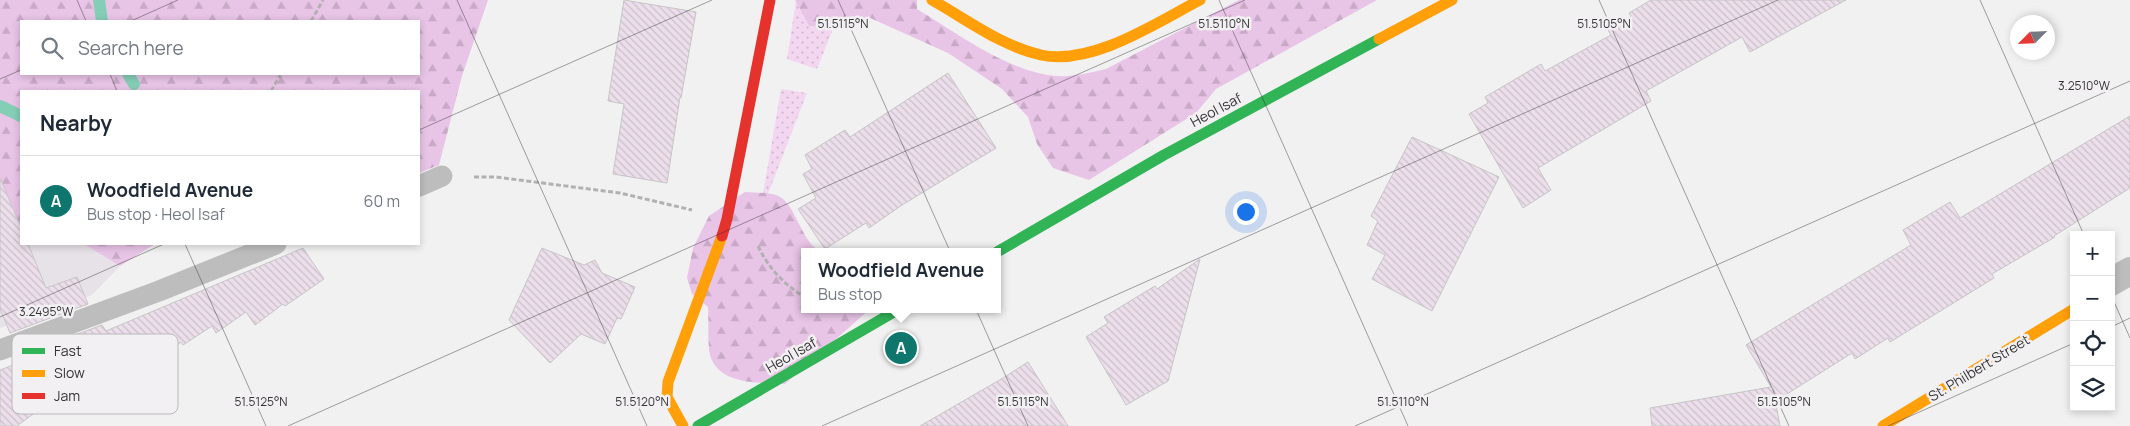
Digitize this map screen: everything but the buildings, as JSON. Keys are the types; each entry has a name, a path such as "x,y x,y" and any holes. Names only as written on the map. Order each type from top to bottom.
{"street":[{"path":"683,426 667,397 668,382 713,264 727,219 770,0"},
{"path":"932,0 1016,47 1042,56 1070,58 1102,49 1200,0"},
{"name":"Heol Isaf","path":"1001,250 1164,155 1452,0"},
{"path":"2115,280 2130,271"},
{"name":"St. Philbert Street","path":"1883,426 2070,311"},
{"name":"Heol Isaf","path":"698,426 892,313"}],"lane":[{"path":"420,186 442,176"},
{"path":"43,334 159,291 274,245"},
{"path":"0,350 12,346"}],"path":[{"path":"312,20 323,0"},
{"path":"272,90 280,75"},
{"path":"442,176 496,177 620,194 657,200 727,219"},
{"path":"756,237 758,247 771,268 794,291 801,295"}],"shaded area":[{"path":"796,1 809,26 833,29 817,69 787,59"},
{"path":"781,89 807,93 768,194 763,194"},
{"path":"20,229 20,245 86,245 120,266 92,295 0,328 0,230"}],"green space":[{"path":"0,0 488,0 462,76 439,165 420,173 420,90 20,90 20,229 0,230"},
{"path":"795,0 917,0 917,9 966,40 1001,59 1038,73 1062,76 1106,69 1239,0 1377,0 1216,89 1196,113 1089,180 1053,168 1037,144 1028,117 1002,89 948,53 868,17 839,29 809,26"},
{"path":"745,192 772,194 783,199 794,213 808,240 816,248 801,248 801,313 865,313 785,384 753,382 731,377 715,365 710,355 708,307 692,294 687,278 693,248 709,216"},
{"path":"86,245 153,245 120,266"}],"waterway":[{"path":"99,0 102,20"},
{"path":"129,75 134,84"},
{"path":"0,106 20,116"}],"traffic: fast":[{"path":"1001,250 1164,155 1379,39"},
{"path":"698,426 892,313"}],"traffic: slow":[{"path":"932,0 998,39 1026,51 1061,57 1081,54 1123,40 1200,0"},
{"path":"1379,39 1452,0"},
{"path":"683,426 667,397 668,382 722,236"},
{"path":"1883,426 2070,311"}],"traffic: jam":[{"path":"722,236 727,219 770,0"}],"place":[{"name":"Woodfield Avenue","path":"901,348"}]}
